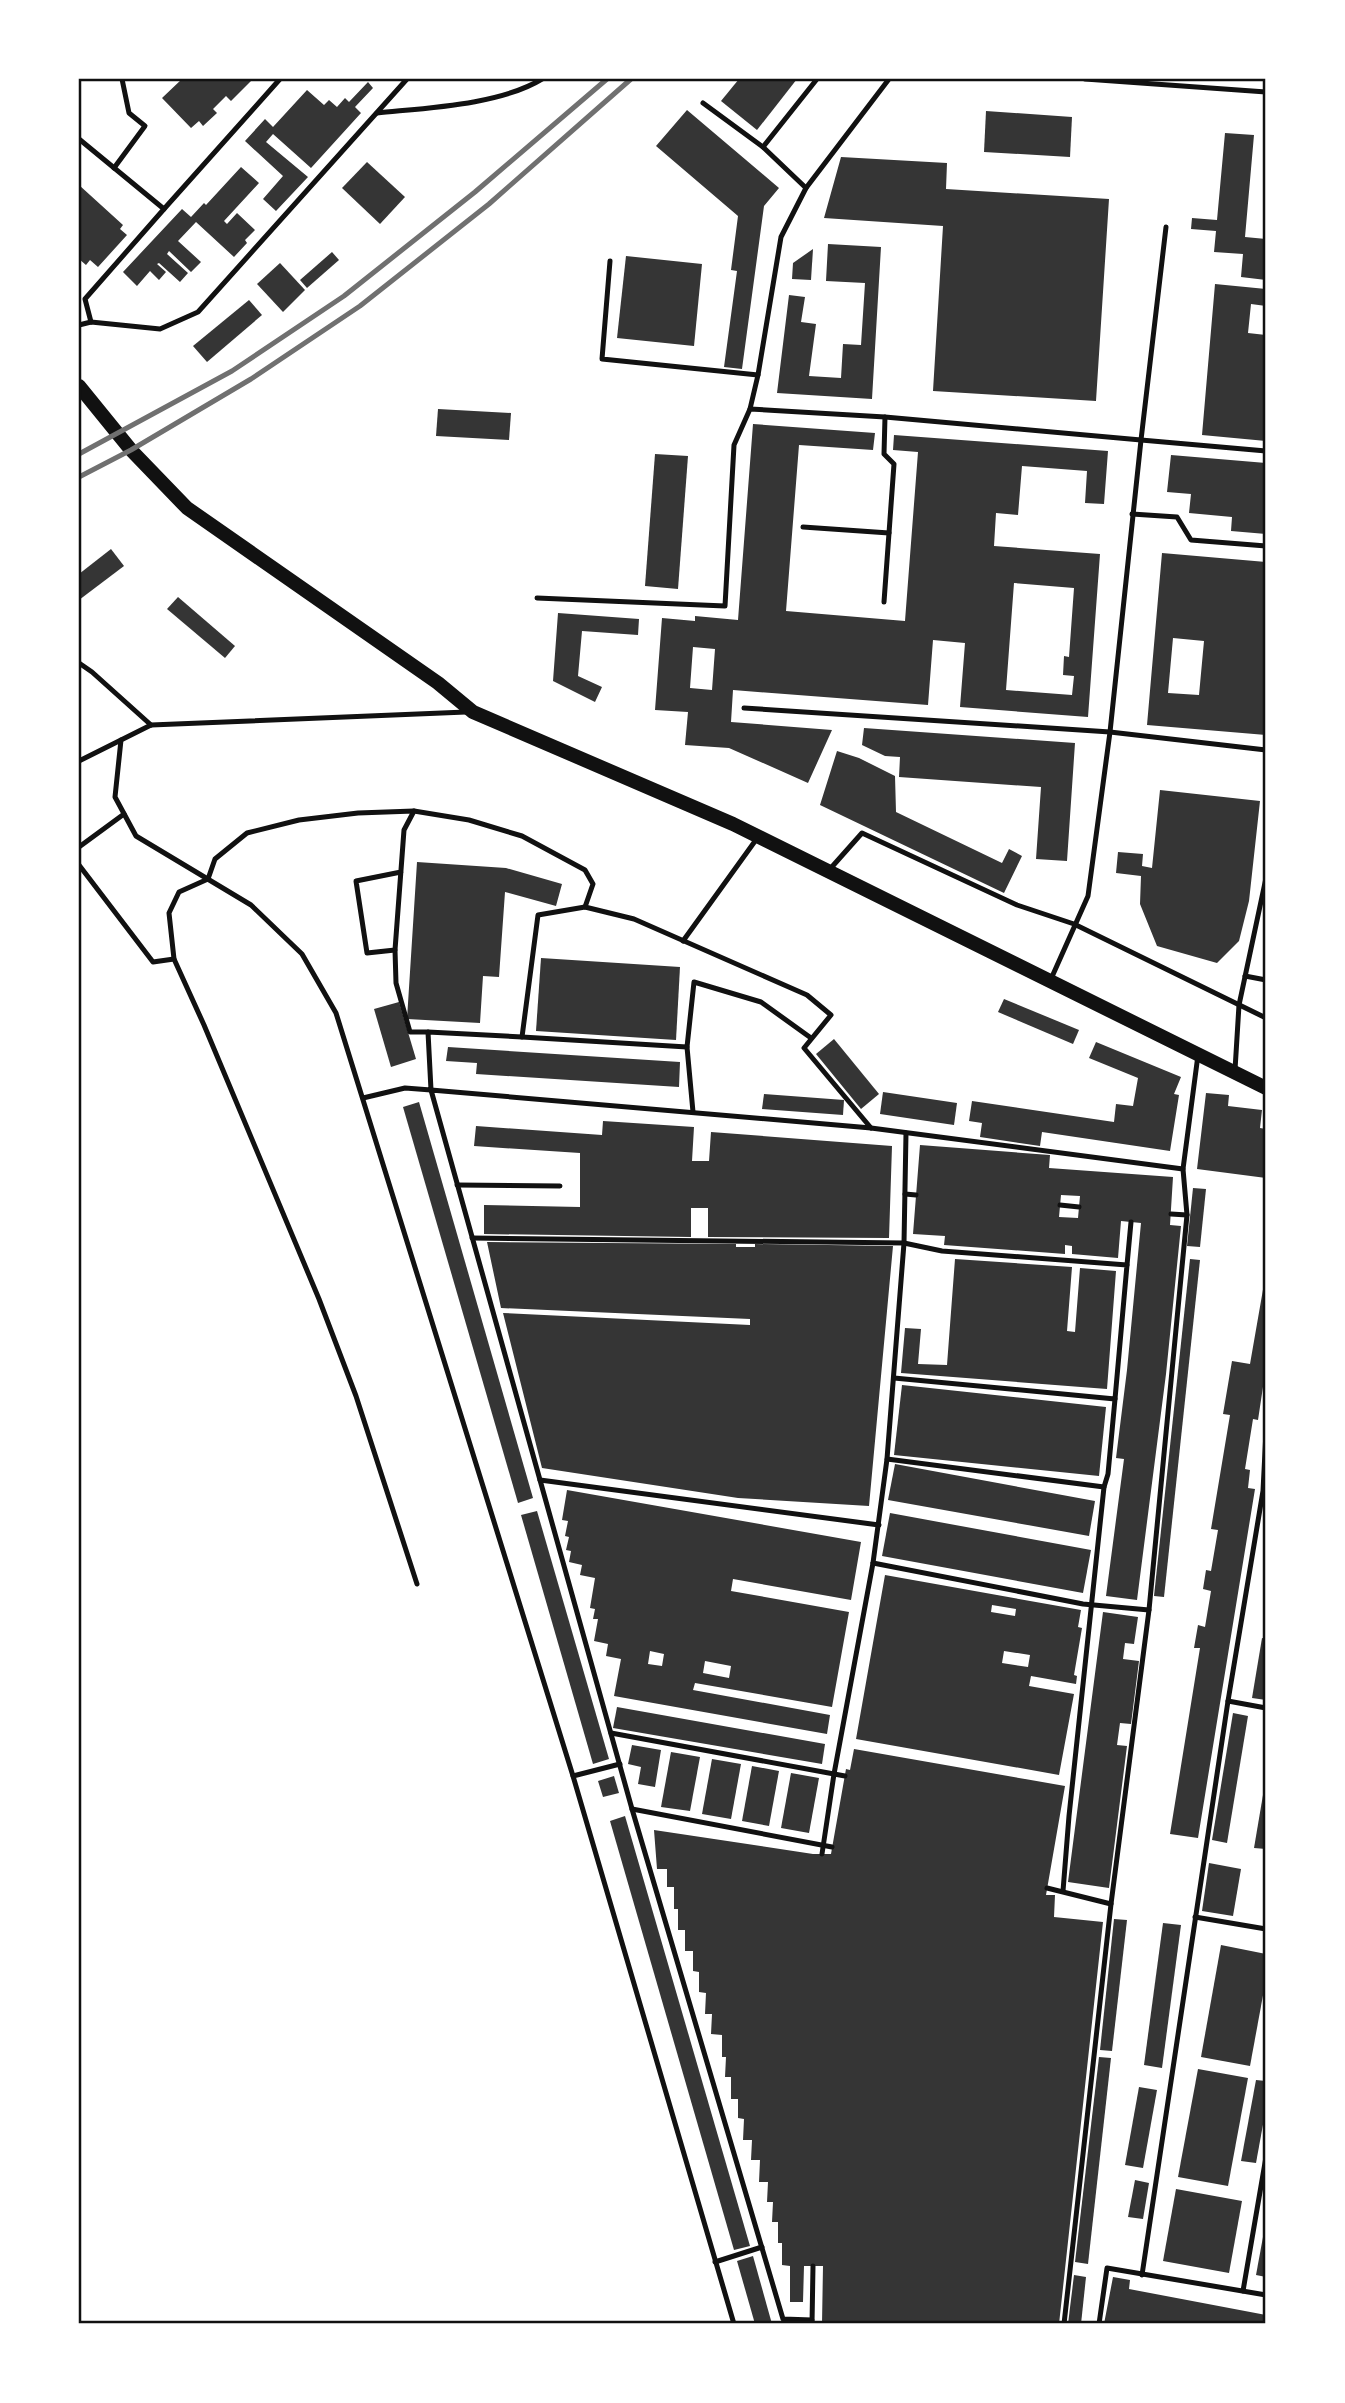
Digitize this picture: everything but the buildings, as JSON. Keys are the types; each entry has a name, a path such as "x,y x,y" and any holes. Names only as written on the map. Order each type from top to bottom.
{"main road":[{"path":"79,386 131,450 187,508 438,683 473,712 758,837 1266,1088"}],"lane":[{"path":"114,168 145,126 129,113 122,79"},
{"path":"91,322 85,299 280,79"},
{"path":"79,325 91,322 160,329 198,312 407,79"},
{"path":"377,113 451,106 526,89 542,79"},
{"path":"763,147 817,79"},
{"path":"537,597 725,606 734,444 750,408 758,375 781,237 806,188 889,79"},
{"path":"1085,79 1266,92"},
{"path":"704,103 763,147 806,188"},
{"path":"79,139 164,209"},
{"path":"1050,982 1088,896 1110,732 1132,514 1166,227"},
{"path":"610,261 602,359 758,375"},
{"path":"750,408 885,417 1266,451"},
{"path":"884,602 894,464 884,454 885,417"},
{"path":"1132,514 1177,517 1191,540 1266,546"},
{"path":"803,527 888,533"},
{"path":"79,663 151,724"},
{"path":"744,708 1110,732 1266,750"},
{"path":"79,761 151,724 473,712"},
{"path":"121,740 115,797 136,836 251,905 302,954 337,1013 573,1776 734,2324"},
{"path":"414,811 404,830 395,950 396,983 410,1032 687,1047"},
{"path":"417,1584 356,1396 319,1299 174,959 169,913 179,892 208,879 215,859 247,833 299,820 358,813 414,811 469,820 522,836 585,870 593,884 585,907"},
{"path":"79,847 124,814"},
{"path":"828,872 862,833 1017,905 1074,924 1266,1018"},
{"path":"683,941 758,837"},
{"path":"79,865 153,962 174,959"},
{"path":"395,950 367,953 356,881 401,872"},
{"path":"1235,1073 1240,1005 1266,878"},
{"path":"522,1037 538,915 585,907 634,919 807,995 831,1015 804,1048 871,1128"},
{"path":"1245,976 1266,980"},
{"path":"693,1112 687,1047 694,982 761,1002 811,1038"},
{"path":"428,1032 431,1090 457,1185 632,1809 783,2319 812,2322 814,2266"},
{"path":"1064,2324 1111,1904 1149,1610 1187,1215 1183,1169 1198,1055"},
{"path":"363,1098 405,1088 693,1112 871,1128 1183,1169"},
{"path":"822,1854 873,1563 887,1459 904,1243 906,1133"},
{"path":"457,1185 560,1186"},
{"path":"905,1194 916,1195"},
{"path":"1060,1205 1079,1207"},
{"path":"1171,1214 1187,1215"},
{"path":"1063,1891 1091,1605 1104,1487 1108,1474 1131,1222"},
{"path":"472,1238 904,1243 942,1251 1127,1265"},
{"path":"894,1378 1115,1399"},
{"path":"1142,2274 1228,1701 1265,1492 1266,1432"},
{"path":"887,1459 1104,1487"},
{"path":"540,1480 879,1525"},
{"path":"873,1563 1091,1605 1149,1610"},
{"path":"1228,1701 1266,1708"},
{"path":"611,1733 845,1776"},
{"path":"573,1776 620,1764"},
{"path":"632,1809 832,1847"},
{"path":"1060,1814 1069,1816"},
{"path":"1047,1888 1111,1904"},
{"path":"1195,1917 1266,1929"},
{"path":"1242,2291 1266,2157"},
{"path":"715,2262 762,2247"},
{"path":"1099,2324 1107,2268 1266,2295"}],"railway":[{"path":"79,454 232,371 344,296 475,192 607,79"},
{"path":"79,477 131,450 251,379 360,306 489,204 631,79"}]}
